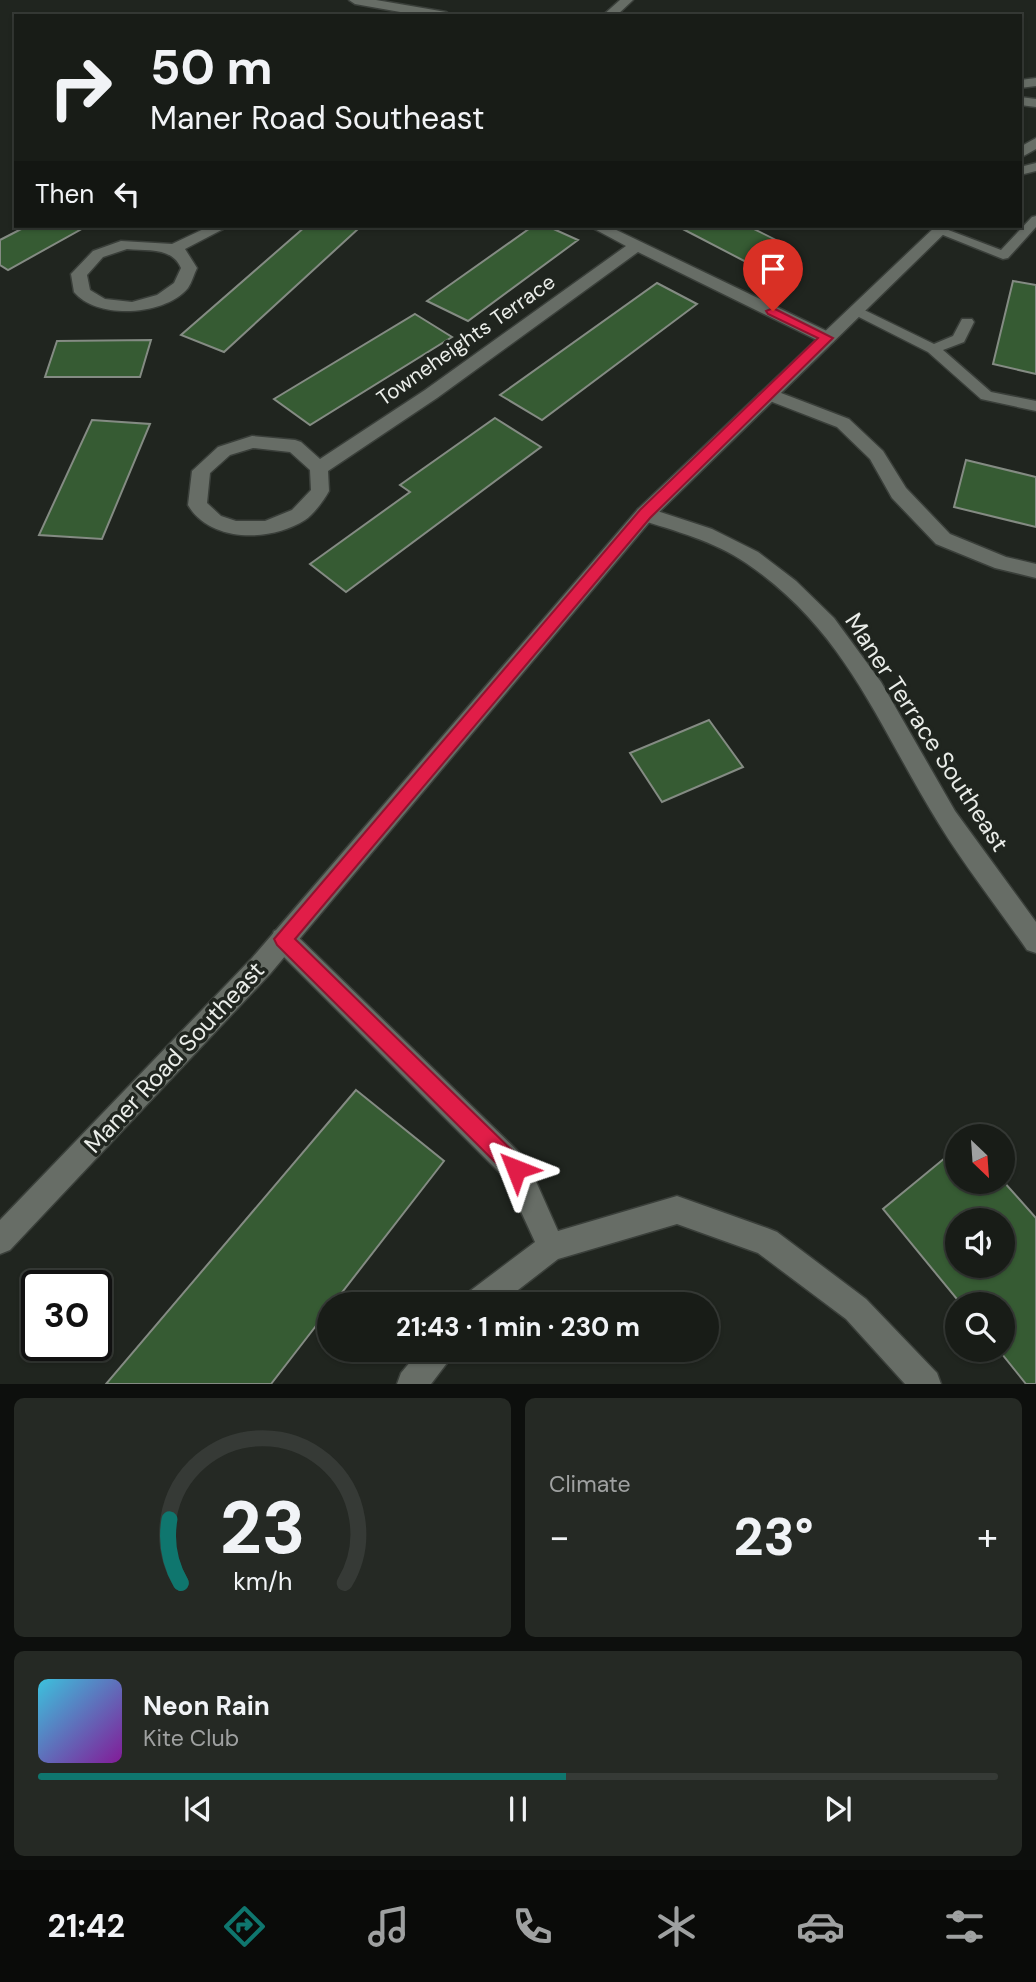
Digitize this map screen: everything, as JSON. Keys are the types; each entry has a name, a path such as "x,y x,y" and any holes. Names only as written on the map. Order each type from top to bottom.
{"street":[{"path":"355,0 435,14"},
{"path":"610,14 627,0"},
{"path":"174,249 183,256 189,268 181,286 163,298 133,307 101,304 82,292 79,274 98,254 127,244 174,249 217,228"},
{"path":"601,228 827,338"},
{"name":"Maner Road Southeast","path":"0,1240 283,939 645,514 941,228"},
{"name":"Towneheights Terrace","path":"319,468 431,394 638,245"},
{"path":"768,394 843,423 877,455 899,493 943,539 1002,563 1036,571"},
{"path":"252,442 295,446 319,468 320,491 299,515 267,528 236,528 214,521 197,505 201,471 224,451 252,442"},
{"name":"Maner Terrace Southeast","path":"645,514 705,534 751,557 789,586 827,623 874,688 947,818 1036,942"},
{"path":"283,939 516,1169 551,1247"},
{"path":"491,1292 551,1247 677,1210 768,1242 856,1309 926,1384"},
{"path":"412,1384 430,1362"}],"lane":[{"path":"993,267 1036,220"},
{"path":"941,228 1003,255"},
{"path":"856,310 933,349 986,396 1036,406"},
{"path":"933,349 959,339 967,322"}],"building":[{"path":"23,228 83,228 8,270 0,265 0,240"},
{"path":"304,228 358,229 224,352 181,335"},
{"path":"530,228 551,228 578,240 468,321 427,301"},
{"path":"681,228 752,228 784,244 752,265"},
{"path":"1013,281 1036,285 1036,374 993,364"},
{"path":"657,283 697,304 542,420 500,395"},
{"path":"415,314 452,337 310,425 274,399"},
{"path":"151,340 140,377 45,377 57,341"},
{"path":"495,418 541,447 346,592 310,564 410,492 400,485"},
{"path":"92,420 150,424 102,539 39,535"},
{"path":"966,460 1036,477 1036,527 954,507"},
{"path":"709,720 743,767 662,802 630,753"},
{"path":"356,1090 444,1161 342,1292 317,1292 317,1325 271,1384 106,1384"},
{"path":"945,1158 945,1194 1015,1194 1036,1218 1036,1384 1026,1384 1008,1362 1015,1362 1015,1292 951,1292 883,1209"}],"route":[{"path":"516,1169 283,939 645,514 827,338 773,311"}]}
